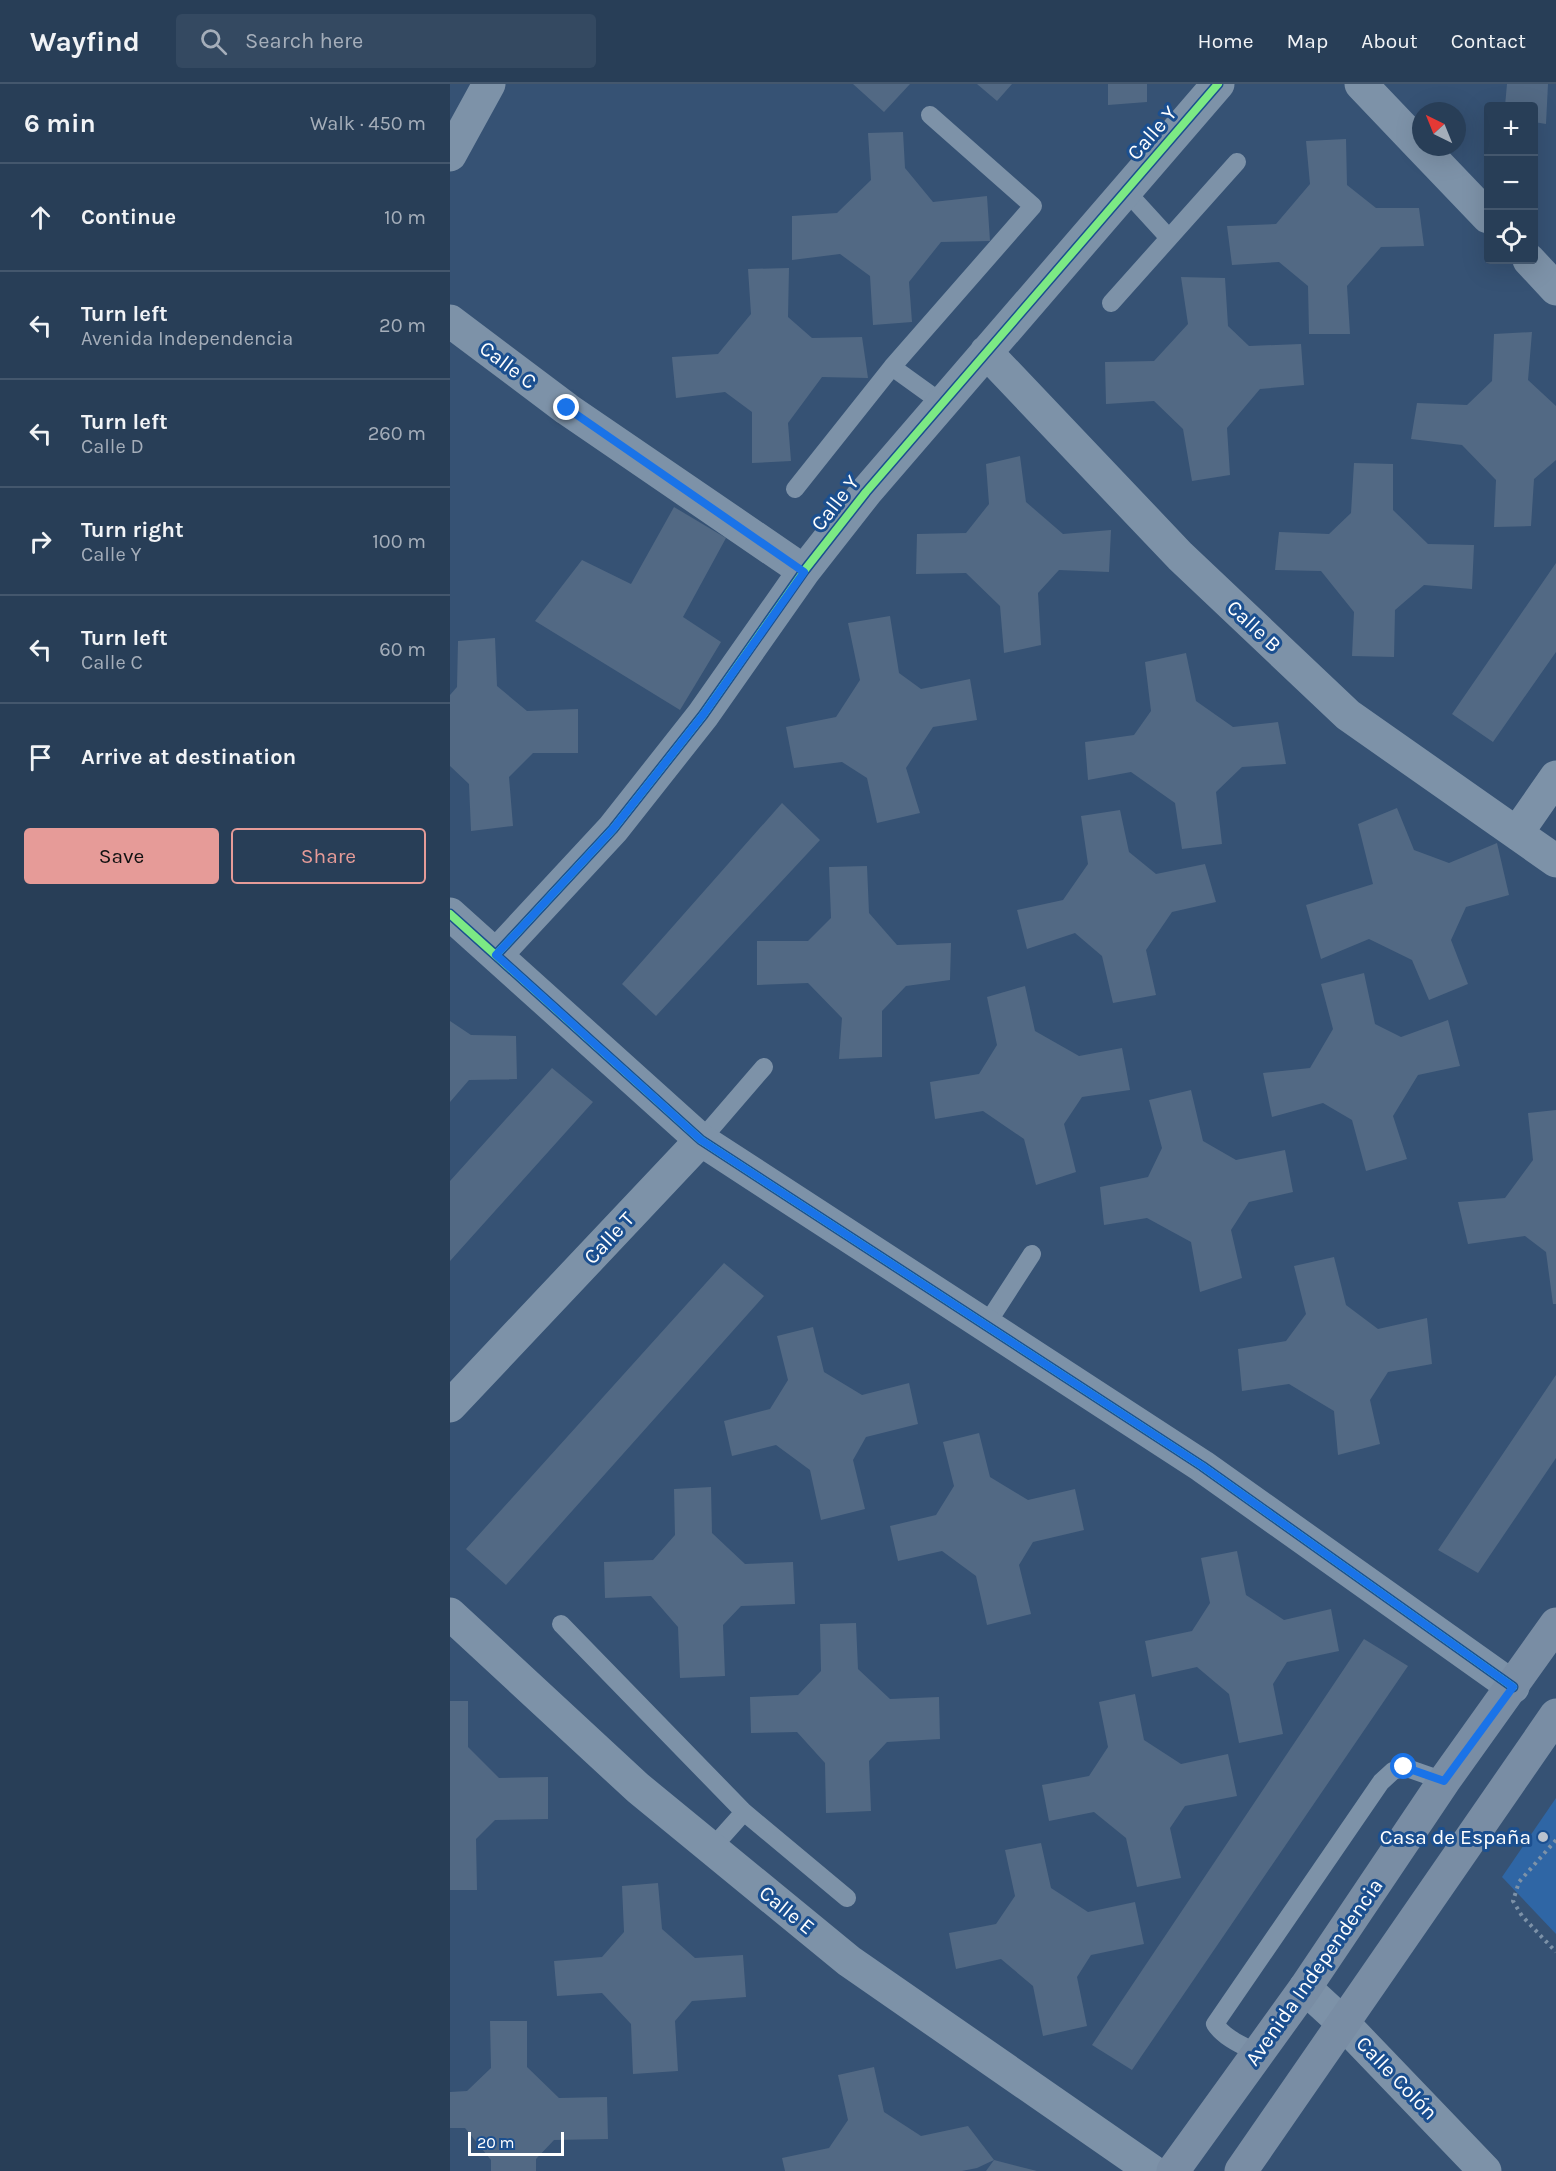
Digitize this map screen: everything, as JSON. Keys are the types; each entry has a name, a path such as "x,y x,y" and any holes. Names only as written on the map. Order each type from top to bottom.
{"main road":[{"name":"Avenida Independencia","path":"1173,2171 1259,2054 1444,1781 1556,1624"},
{"path":"1241,2171 1556,1715"}],"street":[{"path":"450,155 489,84"},
{"name":"Calle Y","path":"496,955 613,829 703,715 804,572 866,492 1218,84"},
{"path":"1361,84 1412,138"},
{"path":"1430,156 1484,213"},
{"path":"1533,264 1556,289"},
{"name":"Calle C","path":"450,321 567,408 804,572"},
{"name":"Calle B","path":"986,352 1180,556 1348,715 1556,861"},
{"path":"1516,833 1556,777"},
{"path":"450,914 701,1140 1202,1466 1513,1687"},
{"name":"Calle T","path":"450,1406 701,1140"},
{"name":"Calle E","path":"450,1614 638,1788 849,1961 1152,2171"},
{"name":"Calle Colón","path":"1305,1988 1343,2023 1485,2171"}],"lane":[{"path":"795,489 892,367 1033,206 930,115"},
{"path":"1111,303 1237,162"},
{"path":"1126,190 1169,238"},
{"path":"892,367 942,403"},
{"name":"Calle T","path":"701,1140 764,1066"},
{"path":"986,1325 1032,1254"},
{"path":"561,1624 744,1812 847,1898"},
{"path":"1259,2054 1220,2031 1215,2024 1381,1782 1393,1771 1404,1767 1444,1781"},
{"path":"711,1849 744,1812"}],"path":[{"path":"1556,1840 1519,1882 1513,1901 1522,1916 1556,1952"}],"shaded area":[{"name":"Casa de España","path":"1556,1798 1556,1934 1502,1877"}],"building":[{"path":"853,84 910,84 884,112"},
{"path":"977,84 1012,84 997,101"},
{"path":"1108,84 1147,84 1147,102 1108,105"},
{"path":"1507,84 1548,84 1546,124 1538,123 1538,102 1505,102"},
{"path":"903,132 905,168 933,202 987,196 990,241 941,242 909,282 912,322 873,325 870,276 840,254 792,260 792,216 837,213 871,180 868,133"},
{"path":"1346,139 1347,185 1376,208 1419,208 1424,246 1381,247 1347,286 1350,334 1309,334 1308,286 1279,262 1232,265 1227,226 1276,224 1310,184 1306,141"},
{"path":"789,268 788,317 812,338 862,337 868,378 822,377 788,423 791,461 752,463 752,412 725,392 676,398 672,357 718,354 751,314 748,269"},
{"path":"1181,277 1225,278 1228,326 1249,346 1301,344 1304,385 1260,389 1227,428 1230,475 1192,481 1183,429 1154,401 1106,404 1105,362 1154,361 1188,324"},
{"path":"1532,332 1528,380 1556,406 1556,460 1534,479 1531,526 1494,527 1496,480 1462,445 1411,439 1417,403 1467,405 1492,381 1494,334"},
{"path":"1020,456 1026,502 1063,534 1111,530 1109,572 1059,570 1038,593 1041,645 1004,653 1000,606 966,573 916,574 917,534 966,533 989,504 986,464"},
{"path":"1354,463 1393,464 1393,510 1428,544 1474,545 1472,589 1424,585 1395,610 1394,657 1352,656 1354,612 1321,571 1275,570 1279,532 1329,534 1351,513"},
{"path":"674,507 726,538 683,617 721,642 680,710 535,621 582,560 631,584"},
{"path":"1556,563 1556,652 1493,742 1452,714"},
{"path":"890,616 899,673 921,689 970,679 977,720 933,727 906,768 920,813 877,823 867,778 842,762 794,768 786,727 836,717 860,680 848,623"},
{"path":"495,638 497,686 527,711 578,709 578,753 533,753 509,777 513,826 471,831 469,784 450,766 450,695 457,687 458,641"},
{"path":"1186,653 1196,701 1233,727 1278,722 1286,764 1242,767 1216,792 1222,844 1182,849 1175,803 1131,772 1088,780 1085,742 1134,735 1151,711 1145,662"},
{"path":"782,803 820,840 656,1016 622,984"},
{"path":"1397,808 1414,850 1449,863 1497,843 1509,895 1466,907 1451,940 1468,984 1429,1000 1412,960 1369,939 1321,959 1306,905 1373,884 1358,824"},
{"path":"1120,810 1129,852 1156,874 1205,864 1216,902 1172,912 1146,950 1156,995 1113,1003 1102,956 1075,933 1027,949 1017,910 1063,900 1088,864 1081,816"},
{"path":"867,866 869,913 897,945 951,943 950,980 906,986 882,1011 882,1057 839,1059 842,1018 808,983 757,985 757,941 808,941 831,918 829,867"},
{"path":"1364,973 1375,1024 1401,1037 1448,1020 1460,1066 1418,1075 1393,1116 1407,1159 1366,1171 1352,1120 1323,1103 1272,1117 1263,1073 1310,1068 1333,1029 1321,984"},
{"path":"1025,986 1035,1031 1079,1056 1122,1048 1130,1090 1082,1097 1064,1124 1076,1172 1036,1185 1024,1139 983,1111 935,1119 930,1082 979,1074 997,1045 987,997"},
{"path":"450,1021 471,1035 516,1036 517,1079 469,1080 450,1102"},
{"path":"552,1068 593,1102 450,1261 450,1181"},
{"path":"1191,1090 1203,1141 1236,1160 1285,1150 1293,1192 1249,1202 1231,1230 1242,1278 1200,1292 1191,1242 1147,1218 1104,1225 1100,1187 1148,1177 1162,1148 1149,1100"},
{"path":"1556,1110 1556,1304 1553,1304 1546,1252 1525,1236 1468,1244 1458,1202 1505,1198 1533,1160 1528,1113"},
{"path":"1334,1257 1346,1305 1378,1329 1427,1318 1432,1364 1388,1372 1370,1400 1380,1444 1338,1455 1334,1411 1289,1384 1242,1391 1238,1349 1286,1341 1306,1314 1294,1266"},
{"path":"724,1263 764,1296 506,1585 466,1549"},
{"path":"813,1327 824,1372 862,1395 909,1383 918,1424 866,1437 853,1460 865,1509 821,1520 810,1470 776,1445 732,1456 724,1421 770,1409 788,1380 777,1336"},
{"path":"1556,1375 1556,1458 1478,1573 1438,1550"},
{"path":"979,1433 990,1477 1028,1500 1075,1489 1084,1530 1033,1542 1019,1565 1031,1614 987,1625 976,1576 942,1551 898,1561 890,1526 936,1515 954,1486 943,1442"},
{"path":"711,1487 712,1533 745,1564 793,1562 795,1604 741,1606 723,1625 725,1676 680,1678 678,1627 651,1596 605,1598 604,1562 653,1560 675,1535 674,1489"},
{"path":"1237,1551 1246,1595 1284,1620 1331,1609 1339,1651 1287,1662 1273,1684 1283,1734 1239,1743 1229,1694 1197,1667 1152,1677 1145,1641 1192,1631 1210,1603 1201,1558"},
{"path":"856,1623 858,1669 890,1699 939,1697 940,1739 887,1742 869,1761 871,1811 826,1813 825,1763 797,1732 751,1733 750,1697 798,1695 821,1671 820,1624"},
{"path":"1364,1639 1408,1666 1132,2070 1092,2045"},
{"path":"1135,1694 1144,1740 1181,1764 1228,1754 1237,1796 1185,1806 1170,1828 1181,1878 1137,1887 1126,1838 1094,1812 1049,1821 1042,1785 1089,1776 1108,1747 1099,1702"},
{"path":"450,1701 468,1701 468,1747 499,1778 548,1777 548,1819 495,1820 476,1839 477,1890 450,1890"},
{"path":"1041,1843 1051,1888 1088,1912 1135,1902 1144,1944 1091,1955 1077,1977 1087,2026 1043,2036 1033,1986 1001,1959 956,1969 949,1933 996,1924 1015,1896 1005,1850"},
{"path":"658,1883 662,1929 695,1958 743,1955 746,1997 692,2001 675,2021 678,2071 633,2074 631,2024 602,1993 557,1996 554,1961 602,1957 624,1932 622,1886"},
{"path":"490,2021 527,2021 527,2067 559,2098 607,2097 608,2139 554,2140 536,2159 536,2171 491,2171 491,2160 465,2128 450,2128 450,2092 467,2091 491,2068"},
{"path":"874,2067 884,2112 921,2136 968,2126 994,2160 977,2168 962,2171 785,2171 782,2158 829,2148 848,2120 838,2075"},
{"path":"994,2160 1037,2171 986,2171"}],"cycle path":[{"path":"496,955 613,829 703,715 804,571 866,492 1218,84"},
{"path":"450,914 701,1140 1202,1466 1513,1687"}],"place":[{"name":"Casa de España","path":"1543,1837"}],"route":[{"path":"567,408 804,572 703,715 613,829 496,955 701,1140 1202,1466 1513,1687 1444,1781 1404,1767"}]}
